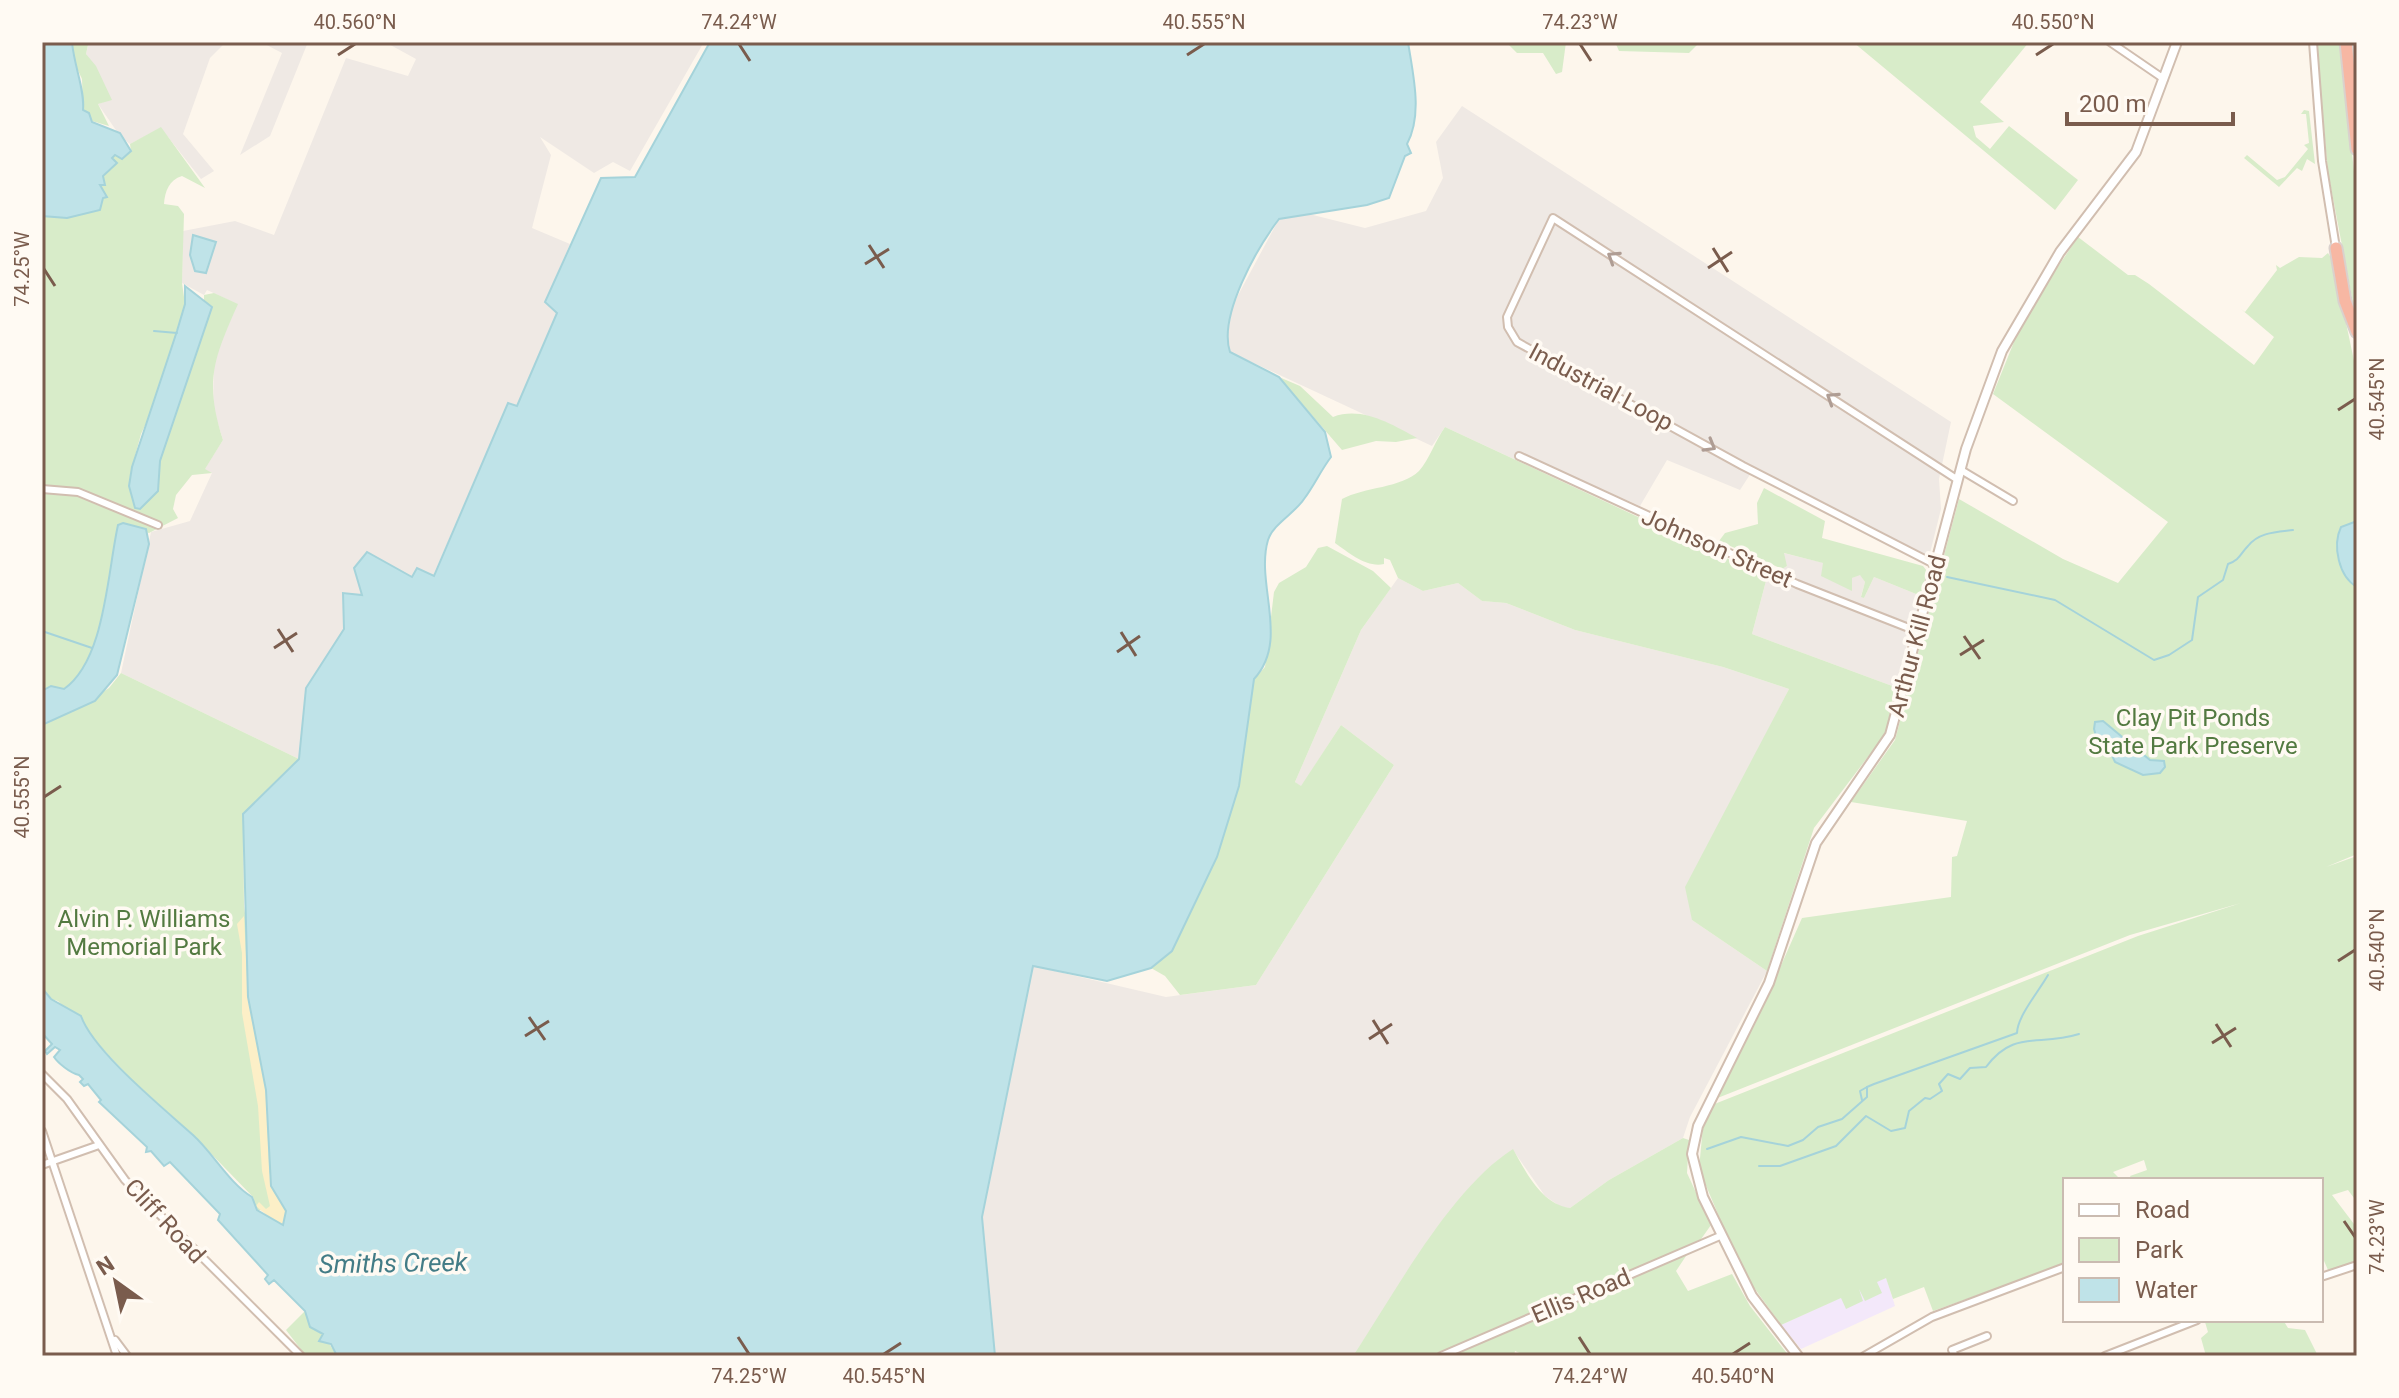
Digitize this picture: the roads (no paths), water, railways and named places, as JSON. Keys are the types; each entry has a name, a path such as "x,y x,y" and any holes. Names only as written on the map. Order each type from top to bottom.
{"highway":[{"path":"2346,42 2357,149"},
{"path":"2336,248 2345,301 2357,332"}],"street":[{"path":"2110,42 2164,79"},
{"name":"Arthur Kill Road","path":"1798,1356 1752,1296 1720,1236 1694,1167 1692,1154 1698,1126 1769,983 1816,843 1890,735 1981,401 2015,326 2060,252 2136,152 2177,42"},
{"path":"2313,42 2322,161 2336,248"},
{"name":"Industrial Loop","path":"1936,565 1743,466 1517,342 1508,327 1507,317 1553,218 1958,480"},
{"name":"Johnson Street","path":"1519,456 1714,547 1919,632"},
{"path":"1961,470 2013,501"},
{"path":"42,489 78,492 158,525"},
{"name":"Cliff Road","path":"42,1074 67,1099 125,1180 206,1265 285,1336 301,1356"},
{"path":"42,1131 117,1356"},
{"path":"42,1165 99,1145"},
{"name":"Ellis Road","path":"1441,1356 1720,1236"},
{"path":"2323,1276 2357,1265"},
{"path":"1864,1356 1932,1317 2063,1268"},
{"path":"2105,1356 2181,1323"},
{"path":"109,1329 127,1356"},
{"path":"1953,1353 1987,1336"}],"water":[{"path":"51,42 72,42 83,110 89,113 92,122 120,133 131,151 122,159 115,155 112,158 117,163 103,176 105,185 100,185 107,197 103,198 100,210 67,218 42,216 42,46"},
{"name":"Smiths Creek","path":"710,42 1408,42 1416,107 1407,144 1411,153 1405,156 1389,198 1367,205 1279,219 1260,247 1234,302 1228,337 1230,352 1279,377 1325,432 1331,457 1304,499 1274,529 1268,540 1265,575 1270,647 1254,679 1239,786 1217,857 1172,951 1151,968 1107,981 1033,966 982,1217 995,1356 337,1356 331,1344 319,1341 323,1334 310,1327 305,1311 274,1280 269,1284 265,1279 268,1275 218,1220 220,1214 170,1162 164,1166 151,1151 146,1152 147,1147 99,1102 101,1100 88,1084 84,1086 79,1075 54,1057 60,1050 55,1047 47,1054 45,1051 52,1044 42,1033 42,988 51,999 81,1016 99,1046 200,1142 236,1184 252,1197 257,1210 283,1225 286,1211 271,1186 266,1090 248,997 243,814 299,759 306,688 344,629 343,593 362,595 354,568 367,552 412,577 417,568 434,576 508,403 517,406 557,313 545,302 601,178 635,177"},
{"path":"193,235 216,242 206,273 195,271 190,255"},
{"path":"185,286 212,307 160,461 158,491 140,509 135,508 129,486 132,467 185,304"},
{"path":"2357,521 2357,587 2342,569 2337,543 2341,527"},
{"path":"123,523 146,529 149,544 117,675 95,701 42,725 42,691 51,686 64,689 78,676 88,658 102,615 118,525"},
{"path":"2103,721 2150,760 2164,761 2165,767 2160,773 2143,775 2115,762 2110,751 2099,747 2095,722"}],"waterway":[{"path":"154,331 177,333"},
{"path":"1947,577 2055,600 2154,660 2169,655 2192,640 2198,597 2223,580 2228,564 2237,559 2252,541 2293,530"},
{"path":"42,631 92,648"},
{"path":"1707,1149 1741,1137 1788,1146 1803,1140 1818,1127 1842,1119 1867,1097 1867,1087 2017,1033 2024,1012 2048,975"},
{"path":"1759,1166 1780,1166 1836,1146 1866,1116 1891,1131 1905,1128 1909,1111 1925,1098 1930,1099 1942,1091 1939,1084 1948,1074 1960,1079 1970,1068 1986,1067 1996,1055 2017,1043 2079,1034"},
{"path":"1862,1100 1860,1091 1867,1087"}],"park label":[{"name":"Clay Pit Ponds State Park Preserve","path":"2193,732"},
{"name":"Alvin P. Williams Memorial Park","path":"144,933"}]}
